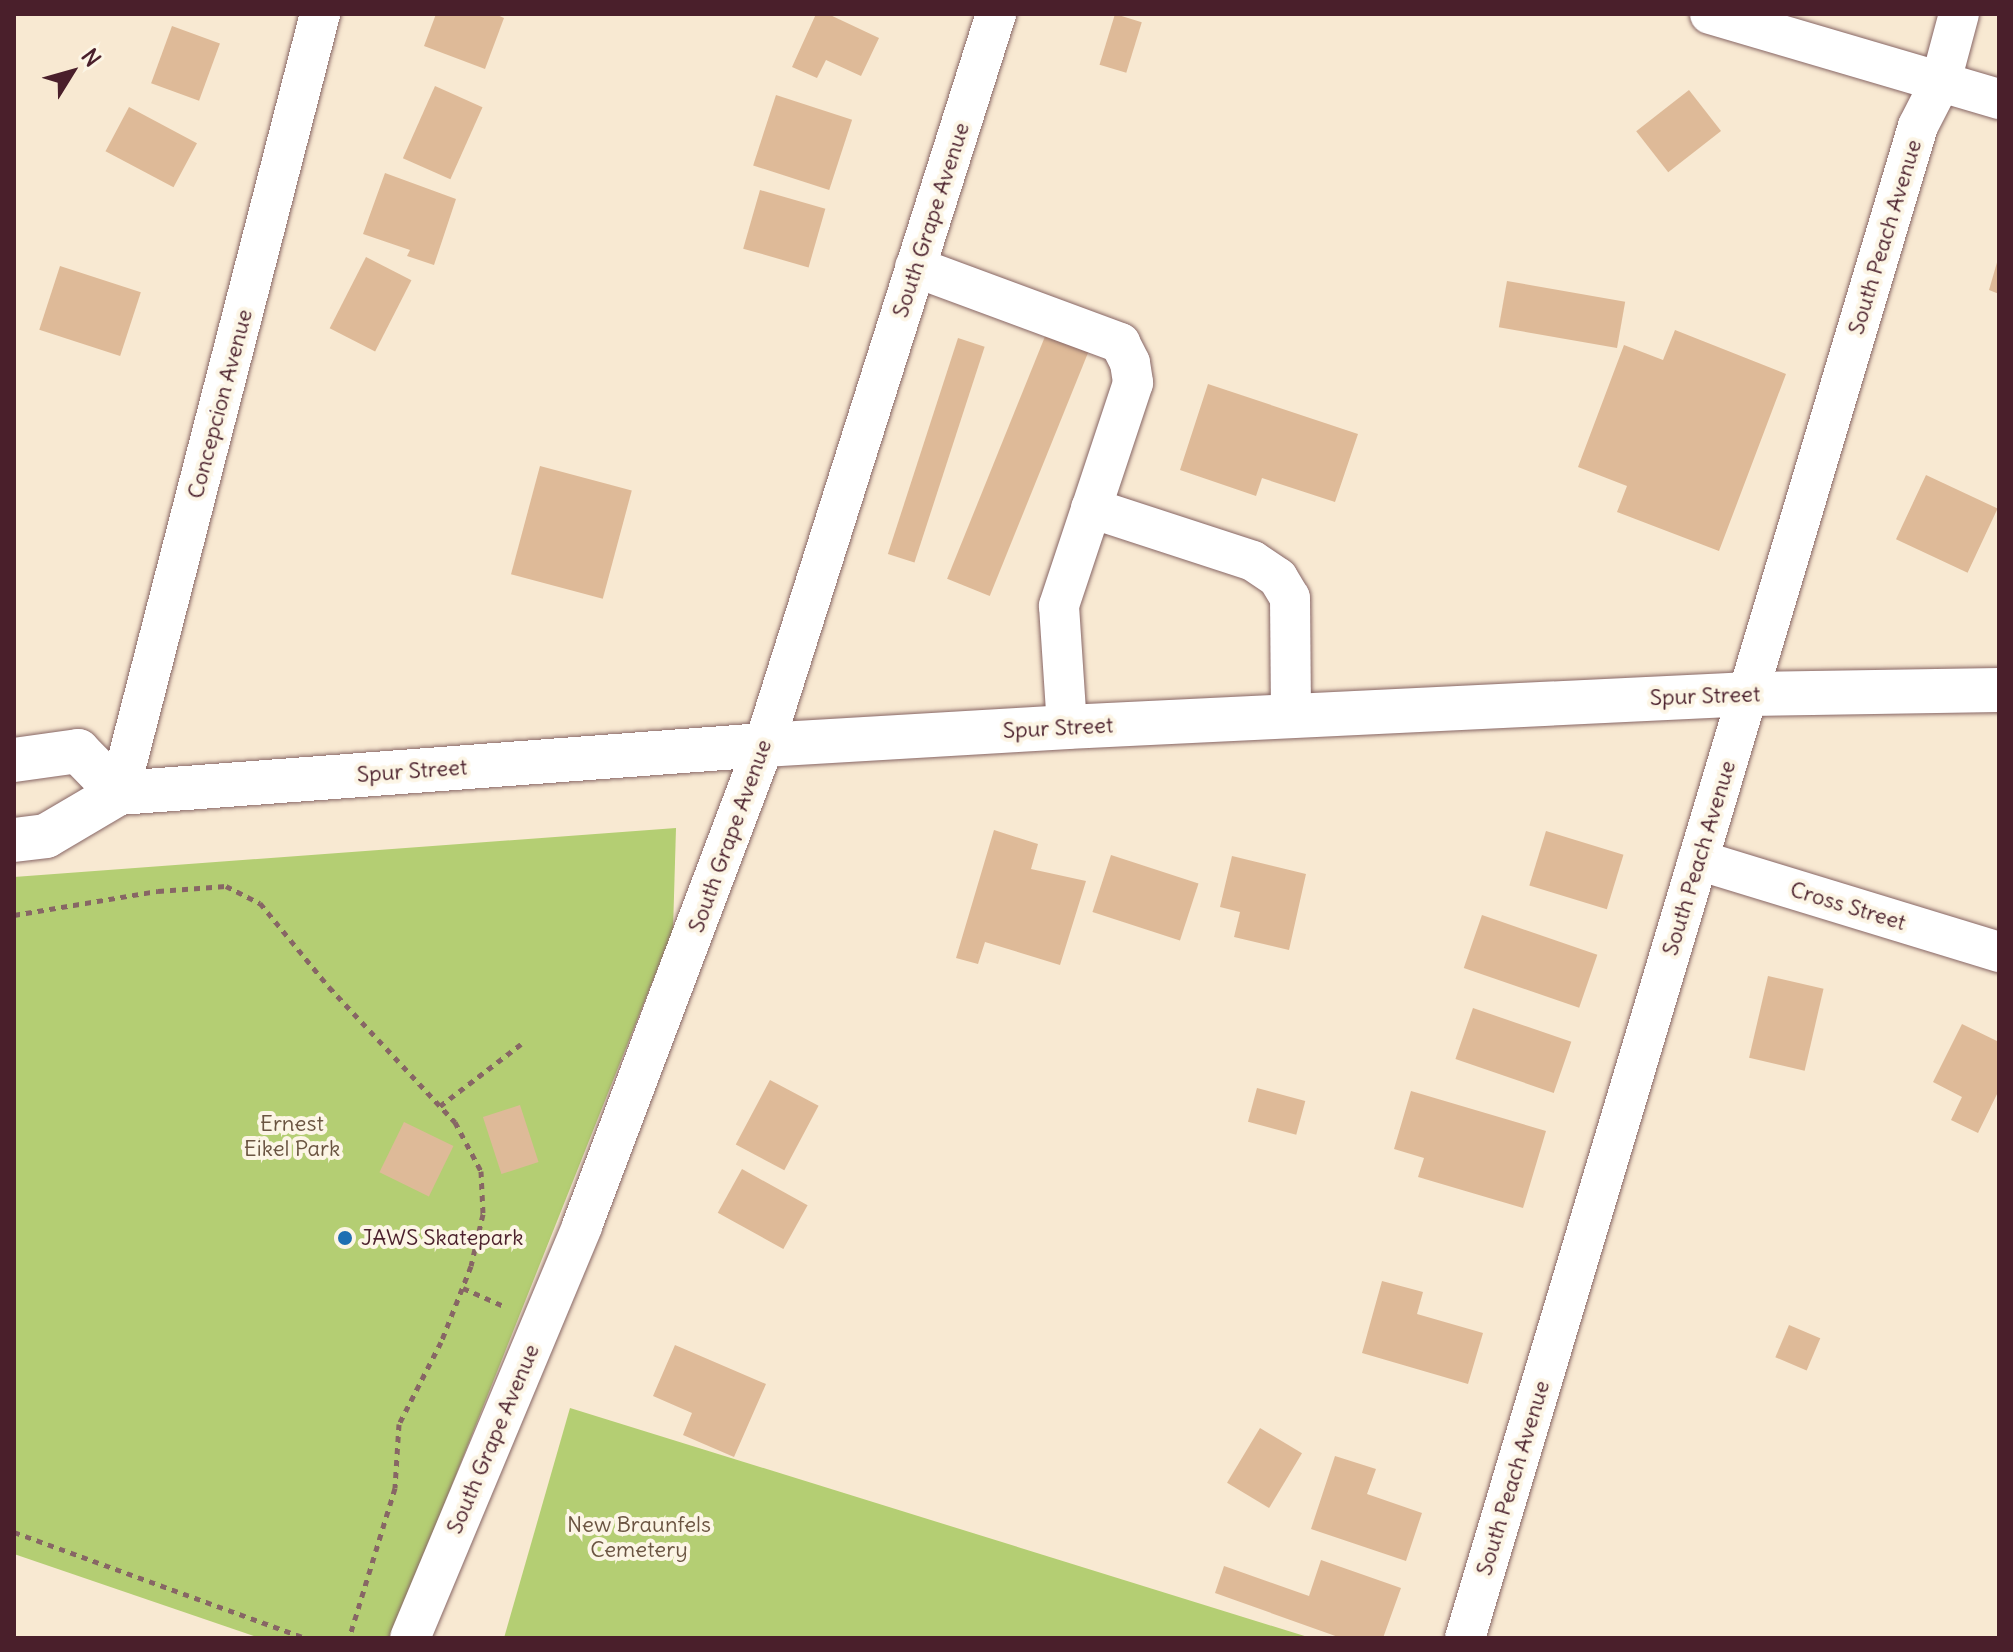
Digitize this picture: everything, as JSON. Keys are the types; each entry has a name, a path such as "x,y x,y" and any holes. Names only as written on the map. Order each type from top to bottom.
{"main road":[{"name":"Spur Street","path":"14,840 46,836 119,793 764,745 1067,727 1750,694 1999,690"},
{"path":"14,760 78,751 119,793"}],"street":[{"name":"Concepcion Avenue","path":"119,793 320,14"},
{"name":"South Grape Avenue","path":"410,1638 582,1226 764,745 996,14"},
{"path":"1710,14 1999,99"},
{"name":"South Peach Avenue","path":"1478,1635 1698,860 1918,126 1941,81 1959,14"},
{"path":"915,267 1120,343 1130,363 1133,383 1059,606 1067,727"},
{"path":"1091,508 1253,561 1278,578 1290,598 1291,716"},
{"name":"Cross Street","path":"1698,860 1999,952"}],"path":[{"path":"14,915 158,891 226,886 260,903 329,987 455,1122 481,1171 483,1214 471,1266 452,1315 399,1424 395,1488 349,1638"},
{"path":"440,1106 521,1044"},
{"path":"14,1532 306,1638"}],"green space":[{"name":"Ernest Eikel Park","path":"676,828 673,930 391,1638 260,1638 14,1554 14,877"},
{"name":"New Braunfels Cemetery","path":"570,1408 1311,1638 504,1638"}],"building":[{"path":"436,14 495,14 504,18 485,69 424,46"},
{"path":"816,14 828,14 879,38 861,76 826,60 817,78 792,67"},
{"path":"1115,14 1142,22 1126,73 1100,65"},
{"path":"172,26 220,43 199,101 151,83"},
{"path":"435,86 483,107 450,179 403,158"},
{"path":"1689,90 1721,131 1668,172 1636,131"},
{"path":"776,95 852,120 829,190 753,165"},
{"path":"129,107 197,143 174,187 106,151"},
{"path":"385,173 456,199 434,265 407,256 410,250 363,234"},
{"path":"760,190 825,209 809,267 743,249"},
{"path":"366,257 411,280 375,351 330,328"},
{"path":"1999,259 1999,294 1989,290"},
{"path":"60,266 141,292 120,356 39,330"},
{"path":"1507,281 1625,302 1617,348 1499,327"},
{"path":"1675,330 1786,374 1719,551 1617,512 1627,486 1578,467 1624,345 1663,360"},
{"path":"1046,334 1089,351 990,596 947,579"},
{"path":"958,338 985,347 914,563 888,554"},
{"path":"1208,384 1358,434 1335,502 1262,478 1256,496 1180,470"},
{"path":"540,466 632,491 603,599 511,574"},
{"path":"1926,475 1998,508 1968,573 1896,539"},
{"path":"994,830 1038,844 1031,869 1086,881 1060,965 985,942 978,964 956,958"},
{"path":"1546,831 1623,855 1607,909 1529,886"},
{"path":"1111,855 1198,883 1180,940 1092,912"},
{"path":"1232,856 1306,874 1289,950 1234,937 1240,912 1220,907"},
{"path":"1482,915 1597,955 1579,1008 1464,968"},
{"path":"1768,976 1824,989 1805,1071 1749,1058"},
{"path":"1473,1008 1571,1042 1554,1093 1455,1059"},
{"path":"1962,1024 1999,1042 1999,1090 1978,1133 1951,1120 1962,1097 1933,1082"},
{"path":"770,1080 819,1106 784,1170 736,1144"},
{"path":"1257,1088 1305,1101 1296,1135 1248,1122"},
{"path":"1411,1091 1546,1131 1523,1208 1418,1177 1424,1158 1394,1149"},
{"path":"520,1105 539,1162 501,1174 483,1117"},
{"path":"404,1122 453,1146 429,1196 379,1172"},
{"path":"742,1169 808,1205 783,1249 718,1213"},
{"path":"1382,1281 1423,1292 1417,1314 1483,1333 1468,1384 1362,1353"},
{"path":"1789,1325 1820,1338 1807,1371 1775,1357"},
{"path":"675,1345 766,1384 734,1457 683,1435 692,1413 653,1396"},
{"path":"1260,1428 1302,1453 1269,1508 1227,1483"},
{"path":"1335,1456 1376,1469 1367,1494 1422,1513 1406,1561 1311,1529"},
{"path":"1321,1560 1401,1588 1383,1638 1341,1638 1215,1593 1224,1566 1309,1596"}],"place":[{"name":"JAWS Skatepark","path":"345,1238"}]}
